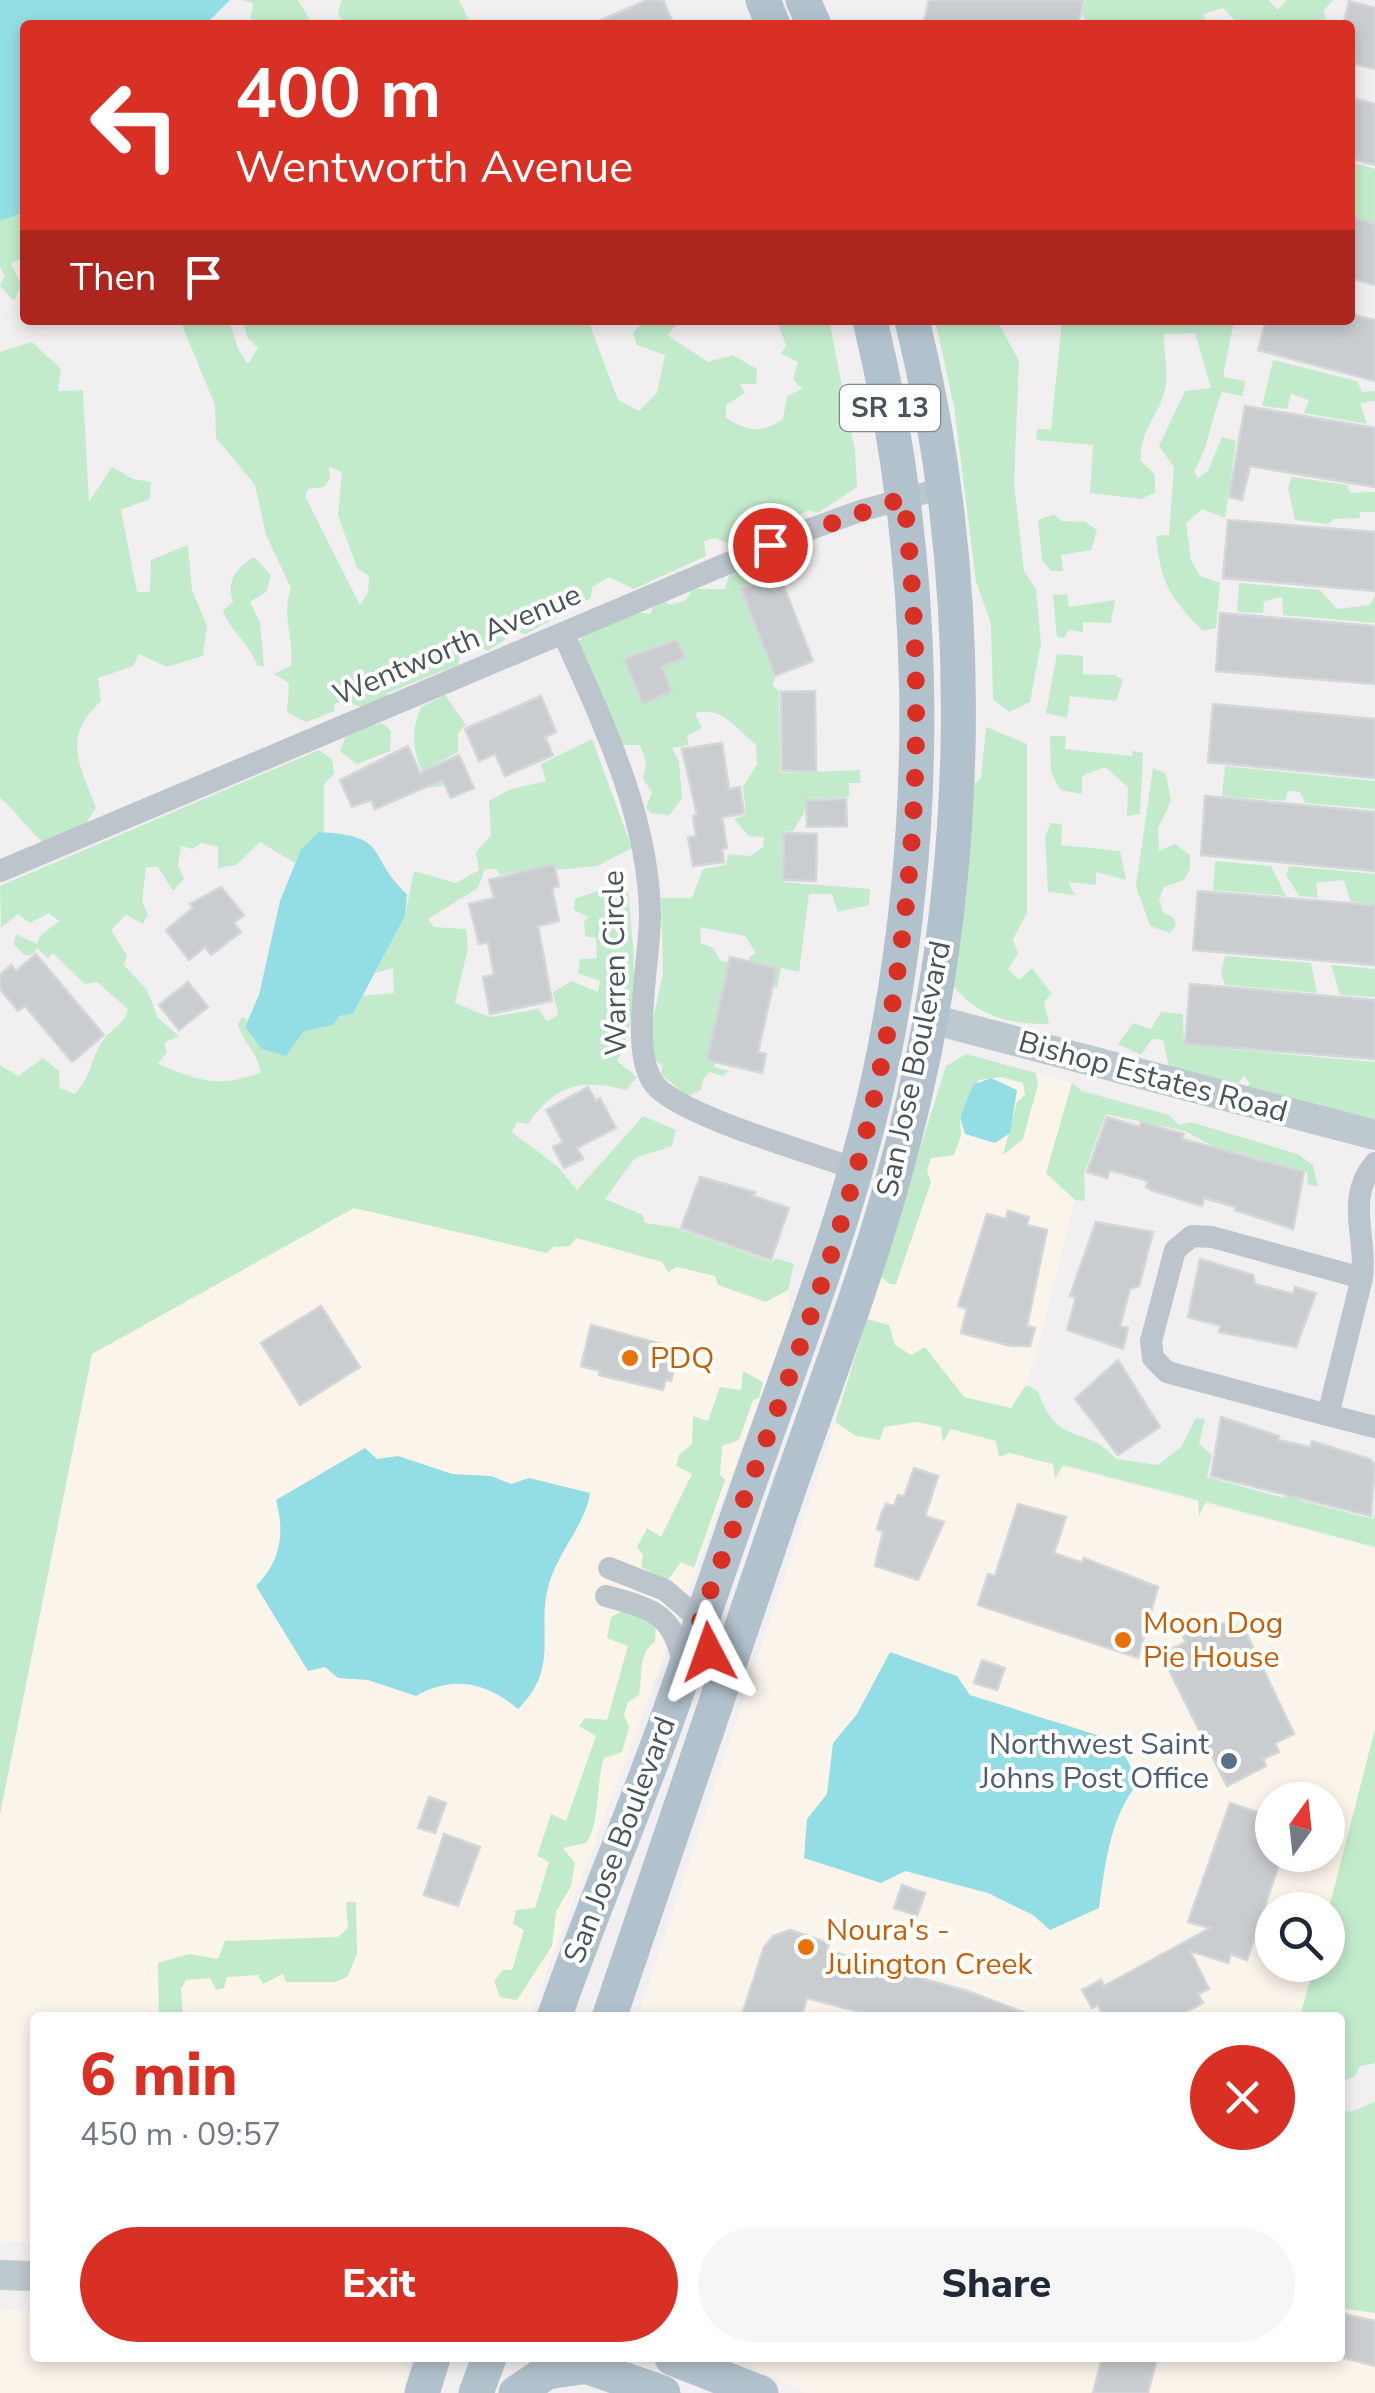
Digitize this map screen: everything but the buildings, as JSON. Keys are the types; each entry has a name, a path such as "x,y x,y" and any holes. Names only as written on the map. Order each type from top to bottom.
{"main road":[{"name":"San Jose Boulevard","path":"556,2012 684,1666 856,1169 896,983 914,811 917,652 904,498 871,325"},
{"name":"San Jose Boulevard","path":"611,2012 893,1182 931,1019 955,815 956,630 943,488 913,325"},
{"path":"914,811 928,824 911,999 916,1010 931,1019"},
{"path":"856,1169 869,1176 875,1187 858,1250 864,1270"},
{"path":"740,1633 734,1600 747,1536 753,1471"},
{"path":"696,1764 709,1652 700,1620"},
{"path":"541,2012 568,1938 585,1930"},
{"path":"415,2362 420,2393"},
{"path":"420,2393 432,2362"},
{"path":"476,2393 488,2362"},
{"path":"516,2393 547,2372 576,2362 663,2393"},
{"path":"701,2365 762,2393"}],"street":[{"name":"Wentworth Avenue","path":"0,871 797,534 943,488"},
{"name":"Warren Circle","path":"562,632 624,781 641,839 650,909 643,1048 651,1081 680,1104 856,1169"},
{"name":"Bishop Estates Road","path":"931,1019 1375,1135"},
{"path":"1328,1415 1367,1262 1356,1224 1368,1172 1375,1163"},
{"path":"1367,1262 1192,1236 1175,1250 1150,1342 1153,1358 1167,1372 1375,1427"},
{"path":"609,1568 665,1590 700,1620"},
{"path":"606,1596 656,1612 671,1624 684,1666"},
{"path":"0,2275 30,2276"}],"shaded area":[{"path":"966,1054 1072,1083 1046,1173 1075,1200 1010,1453 1375,1548 1375,1729 1345,1846 1345,1782 1255,1782 1255,1872 1338,1872 1333,1892 1255,1892 1255,1982 1309,1982 1301,2012 639,2012 818,1475 946,1066"},
{"path":"354,1208 538,1250 559,1228 788,1290 791,1315 532,2012 30,2012 30,2243 0,2242 0,1814 91,1354"},
{"path":"1345,2284 1375,2291 1375,2393 805,2393 745,2362 1345,2362"},
{"path":"0,2309 30,2312 30,2362 402,2362 409,2368 403,2393 0,2393"}],"green space":[{"path":"241,0 298,0 310,20 251,20 253,3"},
{"path":"342,0 459,0 469,20 342,20 338,12"},
{"path":"1086,0 1269,0 1277,10 1287,0 1333,0 1324,10 1326,20 1234,20 1223,8 1203,14 1206,20 1085,20 1082,14"},
{"path":"1355,163 1375,169 1375,223 1355,217"},
{"path":"20,214 20,259 11,263 20,283 14,301 0,286 4,276 0,266 0,221"},
{"path":"182,325 231,325 238,349 248,364 258,348 247,337 244,325 590,325 618,400 639,411 657,393 665,355 637,345 633,333 640,325 676,325 667,335 708,362 733,355 757,369 756,384 740,384 745,393 726,405 726,418 761,429 783,419 787,396 802,389 793,379 798,362 781,354 786,346 779,325 830,325 855,450 857,487 818,513 809,510 734,546 715,538 704,541 706,556 634,589 609,577 592,587 591,598 526,634 516,632 488,651 478,646 462,648 458,665 387,693 388,696 364,708 344,701 334,704 335,711 306,722 287,712 289,683 274,674 291,666 287,608 291,588 266,535 255,485 216,438 215,405","holes":["329,467 342,472 338,515 357,568 369,576 368,593 360,605 305,496 308,489 324,487 330,479"]},
{"path":"936,325 1000,325 1019,361 1014,484 1024,571 1036,589 1041,643 1030,702 1009,712 993,700 991,624 976,581 954,406"},
{"path":"1061,325 1233,325 1223,377 1245,381 1243,396 1222,392 1194,471 1198,478 1208,471 1222,437 1236,441 1225,518 1202,509 1186,523 1191,560 1200,576 1220,583 1216,628 1203,631 1169,589 1156,536 1169,535 1174,467 1159,446 1185,391 1211,388 1195,333 1164,334 1164,394 1141,449 1141,461 1155,475 1155,492 1142,499 1090,493 1093,445 1036,440 1037,429 1051,429"},
{"path":"32,342 61,369 58,391 83,390 89,502 112,467 133,479 151,482 150,499 121,510 137,592 150,592 151,560 188,545 192,590 207,626 203,656 167,667 139,654 133,666 98,678 101,701 81,727 78,739 80,765 96,808 84,826 44,843 0,798 0,352"},
{"path":"1273,360 1357,381 1362,392 1375,391 1375,401 1360,403 1367,424 1304,413 1309,400 1291,394 1287,409 1262,406"},
{"path":"1292,477 1347,485 1350,493 1375,492 1375,512 1359,512 1361,518 1334,519 1328,524 1295,520 1288,488"},
{"path":"1054,514 1062,521 1085,522 1097,530 1091,550 1061,555 1063,571 1051,571 1042,560 1038,520"},
{"path":"254,557 271,575 267,591 250,602 260,622 264,667 257,665 223,610 233,602 234,576"},
{"path":"743,566 760,579 740,588 775,679 772,686 779,691 780,773 860,770 861,783 849,783 849,797 806,799 804,813 793,831 783,832 782,882 870,889 869,905 838,912 832,894 809,894 799,972 781,968 777,988 749,979 749,957 756,953 745,936 700,927 701,943 713,948 721,961 735,964 725,979 720,1004 725,1015 714,1067 729,1071 723,1076 710,1072 703,1079 701,1090 687,1096 661,1074 663,1066 652,1058 649,1038 663,973 661,898 692,898 703,869 726,865 728,854 751,856 763,847 764,837 749,836 734,819 746,815 743,787 757,764 756,745 721,716 695,713 702,728 687,736 689,745 672,748 679,761 682,799 669,815 651,813 646,808 652,792 643,779 646,762 640,745 620,745 577,644 600,625 621,616 651,614 652,608 665,602 671,605 686,600 693,589 725,589 730,572"},
{"path":"1239,583 1320,590 1337,609 1370,605 1375,595 1375,623 1283,615 1282,597 1264,601 1263,613 1237,612"},
{"path":"1067,594 1069,607 1115,600 1111,623 1083,622 1083,632 1069,630 1064,638 1057,637 1053,595"},
{"path":"1057,654 1083,656 1083,674 1115,675 1123,680 1116,701 1070,696 1067,718 1046,713"},
{"path":"445,695 466,725 458,733 458,752 434,765 443,786 429,788 417,757 415,729 421,707"},
{"path":"382,723 391,731 390,751 357,764 340,751 347,734"},
{"path":"986,727 1027,744 1027,913 1013,939 1018,954 1008,969 1019,980 1032,968 1052,994 1044,1002 1049,1024 1021,1023 995,1016 972,1004 953,985 966,894 971,786 981,778"},
{"path":"1050,736 1066,736 1065,749 1132,756 1133,751 1143,753 1140,814 1127,816 1128,787 1105,767 1082,776 1082,794 1060,790 1051,771"},
{"path":"592,739 632,848 597,866 557,870 554,864 500,875 496,869 485,869 478,888 428,919 434,927 466,929 468,948 455,1003 490,1017 538,1009 547,1021 558,1015 553,992 572,981 598,992 600,981 578,973 580,959 597,958 596,938 585,936 584,922 588,917 574,910 575,899 610,886 628,892 634,956 633,999 617,1061 637,1077 626,1090 582,1085 558,1093 528,1124 517,1122 512,1132 557,1166 577,1190 643,1116 676,1130 672,1146 635,1158 605,1199 643,1215 645,1223 673,1227 771,1262 777,1258 794,1264 788,1290 766,1302 718,1285 715,1276 677,1267 668,1272 662,1262 576,1238 570,1246 553,1247 547,1253 354,1208 92,1354 0,1814 0,1065 18,1076 43,1058 59,1071 60,1088 75,1094 99,1046 125,1018 128,1009 97,982 85,984 53,953 48,958 37,948 32,955 24,955 14,944 16,934 37,944 40,936 59,921 49,913 30,923 18,914 1,928 0,886 319,750 332,759 334,773 324,785 324,832 301,849 295,863 260,842 236,865 218,868 218,847 202,843 192,849 181,846 178,865 184,879 173,891 158,867 146,867 142,902 148,915 143,924 126,915 111,930 127,956 124,965 147,990 158,1018 179,1036 164,1043 167,1052 158,1064 209,1080 245,1078 260,1073 240,1031 242,1017 247,1019 245,1027 304,1031 332,1025 339,1016 353,1014 363,996 394,993 393,968 375,973 405,916 414,871 456,883 479,870 476,852 491,835 489,801 511,789 546,781 541,764"},
{"path":"1225,766 1375,781 1375,809 1305,803 1300,792 1288,791 1285,801 1222,796"},
{"path":"1153,768 1166,774 1171,801 1158,828 1159,851 1175,844 1190,855 1190,869 1184,880 1164,887 1159,899 1163,912 1174,918 1176,926 1170,933 1150,926 1136,886"},
{"path":"1051,823 1062,824 1061,845 1120,851 1126,880 1096,872 1096,885 1068,882 1075,895 1048,892 1045,836"},
{"path":"1215,861 1271,866 1286,896 1213,890"},
{"path":"1289,866 1375,874 1375,904 1350,901 1344,880 1316,883 1318,898 1299,896 1286,875"},
{"path":"1225,956 1311,963 1317,993 1225,985 1221,973"},
{"path":"1331,965 1375,969 1375,997 1340,995"},
{"path":"1161,1012 1183,1014 1184,1045 1375,1062 1375,1125 1246,1090 1250,1083 1244,1076 1233,1089 1170,1071 1163,1040 1152,1039 1141,1055 1118,1044 1133,1023 1151,1029"},
{"path":"966,1054 1036,1073 1038,1084 1023,1139 1003,1155 1017,1102 1025,1095 1023,1083 1001,1077 979,1080 960,1116 961,1136 954,1155 931,1158 927,1171 931,1182 896,1284 890,1284 880,1276 946,1066"},
{"path":"1072,1083 1082,1091 1169,1115 1179,1125 1191,1122 1298,1154 1313,1165 1318,1186 1308,1185 1307,1172 1234,1151 1229,1169 1213,1162 1216,1148 1185,1131 1106,1114 1084,1173 1085,1201 1075,1200 1046,1173"},
{"path":"867,1319 889,1325 895,1345 911,1355 925,1347 964,1397 1011,1408 1026,1385 1038,1391 1046,1409 1063,1429 1094,1441 1116,1459 1158,1465 1181,1447 1196,1418 1205,1419 1199,1444 1212,1455 1207,1477 1284,1498 1288,1484 1306,1475 1299,1500 1373,1519 1375,1513 1375,1547 1206,1502 1199,1516 1198,1500 1063,1465 1055,1479 1053,1464 1010,1453 999,1457 996,1441 951,1429 943,1442 941,1427 916,1422 884,1427 880,1440 856,1436 835,1422"},
{"path":"743,1371 763,1382 759,1398 753,1400 739,1440 722,1446 720,1475 725,1480 694,1568 681,1562 667,1581 641,1567 643,1555 637,1547 647,1528 661,1537 692,1474 676,1466 679,1455 692,1444 693,1416 708,1421 720,1387 741,1390"},
{"path":"625,1609 656,1622 655,1642 643,1659 639,1695 628,1702 624,1715 629,1727 622,1752 604,1758 594,1825 586,1843 563,1848 575,1863 571,1886 556,1912 552,1946 517,2000 500,1997 494,1981 503,1970 512,1970 524,1930 513,1924 516,1910 535,1908 549,1862 537,1856 551,1814 566,1821 596,1736 579,1726 585,1718 607,1720 628,1646 607,1638 611,1617"},
{"path":"1375,1729 1375,2063 1360,2066 1354,2077 1345,2080 1345,2012 1301,2012 1309,1982 1345,1982 1345,1892 1333,1892 1338,1872 1345,1872 1345,1846"},
{"path":"346,1902 356,1902 357,1953 348,1976 336,1982 286,1982 283,1974 263,1984 258,1975 227,1977 224,1988 216,1990 210,1978 186,1980 181,1989 183,2012 159,2012 158,1963 189,1954 218,1959 225,1941 338,1937 348,1928"},
{"path":"1375,2102 1375,2313 1345,2309 1345,2110"}],"water":[{"path":"0,0 230,0 210,20 20,20 20,214 0,221"},
{"path":"319,832 342,834 368,843 407,894 405,916 353,1014 339,1016 333,1025 304,1031 286,1056 262,1049 245,1027 259,995 280,901 301,849"},
{"path":"991,1078 1017,1090 1010,1133 995,1143 965,1134 960,1117 973,1085"},
{"path":"365,1448 377,1459 398,1456 452,1474 491,1476 511,1484 529,1478 590,1493 546,1596 540,1677 518,1709 494,1693 469,1684 443,1685 416,1696 368,1680 338,1678 325,1667 308,1671 256,1586 271,1567 279,1546 276,1500"},
{"path":"890,1652 957,1676 970,1695 1116,1741 1130,1765 1134,1788 1114,1831 1099,1908 1050,1930 1033,1915 988,1893 905,1871 881,1883 804,1858 807,1819 827,1794 833,1743 857,1714"}],"place":[{"name":"PDQ","path":"630,1358"},
{"name":"Moon Dog Pie House","path":"1123,1640"},
{"name":"Northwest Saint Johns Post Office","path":"1229,1761"},
{"name":"Noura's - Julington Creek","path":"806,1947"}],"route":[{"path":"709,1652 700,1620 837,1232 872,1108 896,983 914,811 917,652 904,498 770,545"}]}
